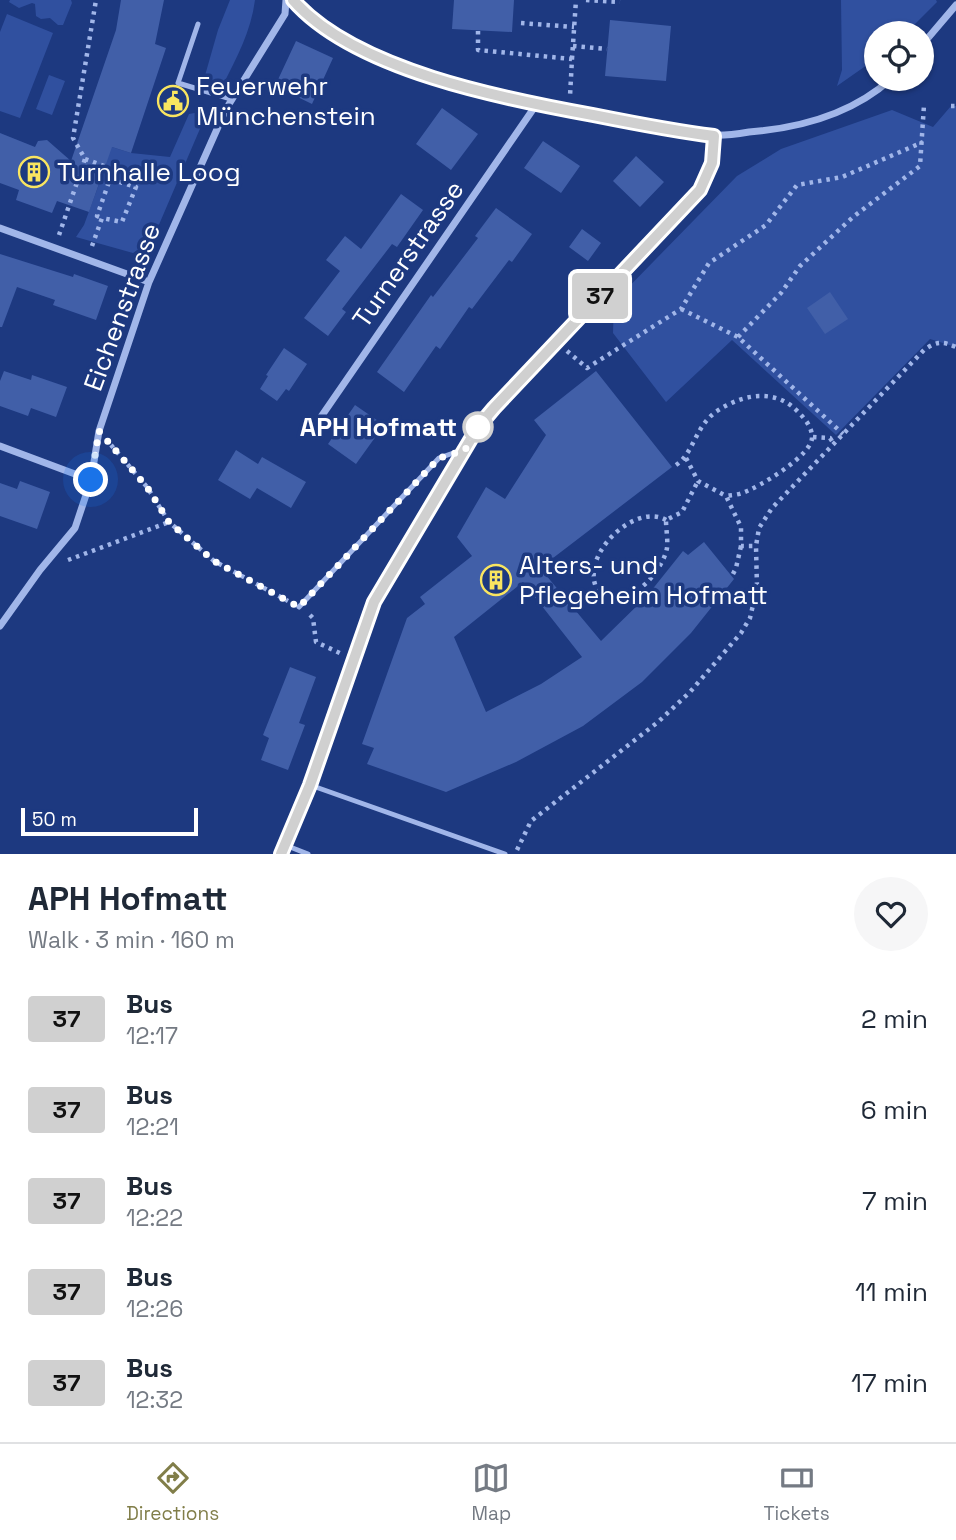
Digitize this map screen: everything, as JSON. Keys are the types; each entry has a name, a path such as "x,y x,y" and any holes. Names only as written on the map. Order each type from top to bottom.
{"street":[{"name":"Eichenstrasse","path":"0,626 40,570 75,528 91,480 99,431 149,282 232,99 285,13 286,0"},
{"path":"293,0 318,23 348,42 441,81 536,105 714,136 800,126 831,116 874,91"},
{"path":"934,31 956,5"},
{"name":"Turnerstrasse","path":"314,427 536,105"},
{"path":"281,854 310,785 374,602 478,427 700,190 712,163 714,136"},
{"path":"0,228 149,282"},
{"path":"0,446 91,480"}],"lane":[{"path":"198,24 178,83 232,99"},
{"path":"299,607 439,458 465,450"},
{"path":"310,785 505,854"},
{"path":"285,845 308,854"}],"path":[{"path":"96,0 73,138 85,159 107,167 110,179 97,216 122,222 136,187 110,179"},
{"path":"569,111 576,0"},
{"path":"586,0 620,2"},
{"path":"522,23 574,27"},
{"path":"478,30 478,50 572,59"},
{"path":"573,46 607,49"},
{"path":"738,337 781,293 800,266 853,217 919,166 924,105"},
{"path":"555,342 587,368 681,309 709,263 766,225 797,184 842,177 923,142"},
{"path":"55,248 85,159"},
{"path":"86,260 102,218"},
{"path":"681,309 738,337 843,434"},
{"path":"516,854 531,821 658,722 690,692 741,633 750,618 757,589 756,546 759,528 772,508 924,350 936,342 956,347"},
{"path":"676,465 686,458 691,442 709,418 717,411 748,396 781,398 796,408 808,423 813,437 809,448 785,469 744,493 726,496"},
{"path":"99,431 147,487 169,522 214,561 299,607 313,618 316,642 352,659"},
{"path":"813,437 830,438 834,444"},
{"path":"686,458 698,481 726,496 741,527 741,546 733,574"},
{"path":"666,520 682,512 698,481"},
{"path":"655,515 666,520 667,548 661,564 651,577 635,591 600,594 593,586 592,571 596,555 608,541 642,516 655,515"},
{"path":"40,570 169,522"},
{"path":"741,546 756,546"}],"shaded area":[{"path":"71,0 72,3 63,25 58,25 50,18 41,19 36,16 35,4 19,8 9,2"},
{"path":"230,0 255,0 247,33 238,54 223,85 214,87 204,79"},
{"path":"841,0 936,0 918,21 864,21 864,67 837,86 842,70"},
{"path":"7,14 53,33 20,118 0,111 0,32"},
{"path":"49,75 65,81 52,115 36,109"},
{"path":"951,106 956,106 956,347 930,339 836,435 732,340 666,402 613,333 614,302 737,176 781,149 892,110 933,127"},
{"path":"200,112 205,117 152,241 133,253 76,237 84,225 106,165 97,162 96,142 131,153 170,157 189,114"}],"building":[{"path":"121,0 164,0 155,44 166,48 131,153 112,147 89,212 57,201 52,213 16,200 19,190 0,183 0,133 35,147 38,141 47,140 71,161 116,30"},
{"path":"454,0 514,0 512,32 452,29"},
{"path":"610,20 671,26 666,81 605,76"},
{"path":"296,41 333,58 312,104 275,86"},
{"path":"442,108 478,134 451,170 416,144"},
{"path":"543,141 580,166 561,193 524,168"},
{"path":"636,156 664,182 640,207 613,181"},
{"path":"401,194 423,210 397,247 392,244 342,309 346,312 328,336 304,318 340,271 326,260 345,236 361,249"},
{"path":"496,208 532,234 472,309 469,307 440,349 436,346 404,392 377,372 431,295 433,297 478,238 475,236"},
{"path":"582,229 601,243 588,261 569,247"},
{"path":"0,254 108,286 96,320 53,305 55,300 17,287 0,327"},
{"path":"830,292 848,319 825,334 807,308"},
{"path":"284,348 307,364 289,391 286,389 277,401 260,389"},
{"path":"4,371 31,380 32,375 67,387 56,417 31,408 28,416 0,406 0,381"},
{"name":"Alters- und Pflegeheim Hofmatt","path":"596,371 672,467 540,568 601,641 647,596 683,551 688,555 704,542 734,579 691,633 642,682 583,726 516,762 446,792 367,764 374,748 362,744 407,618 425,604 420,597 472,556 457,537 486,487 505,499 546,435 534,420","holes":["523,582 582,657 541,684 486,712 454,637"]},
{"path":"355,405 384,425 356,464 328,444"},
{"path":"236,450 258,464 262,457 306,482 291,508 257,488 250,499 218,480"},
{"path":"20,481 50,492 37,529 0,516 0,483 17,489"},
{"path":"290,667 316,677 299,723 305,725 288,770 261,760 269,738 263,735"}],"bus line":[{"name":"37","path":"281,854 310,785 374,602 398,559 478,427 700,190 712,163 714,136 536,105 441,81 348,42 318,23 293,0"}],"place":[{"name":"Feuerwehr Münchenstein","path":"173,101"},
{"name":"Turnhalle Loog","path":"34,172"},
{"name":"APH Hofmatt","path":"478,427"},
{"name":"Alters- und Pflegeheim Hofmatt","path":"496,580"}],"route":[{"path":"91,480 99,431 147,487 169,522 214,561 299,607 439,458 465,450 478,427"}]}
